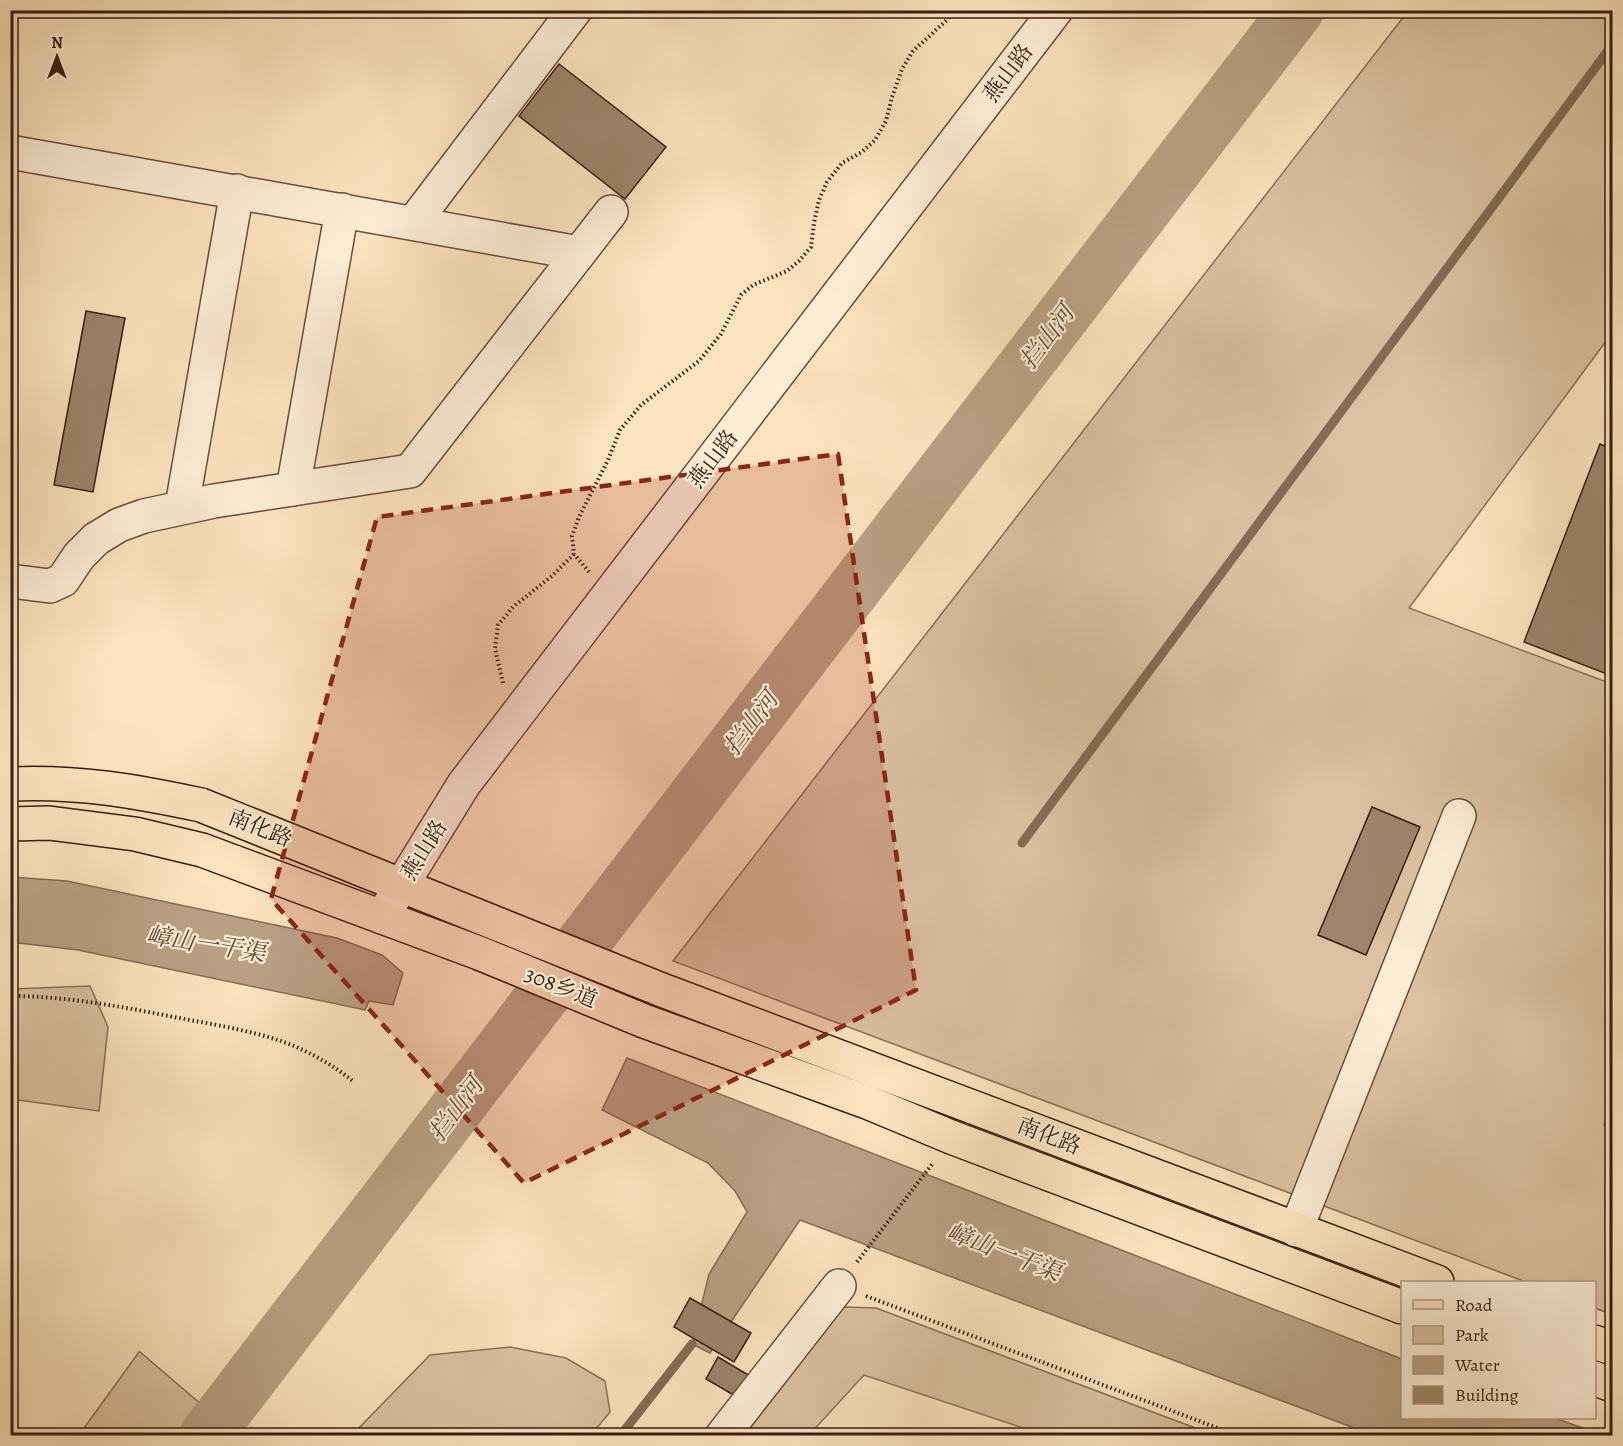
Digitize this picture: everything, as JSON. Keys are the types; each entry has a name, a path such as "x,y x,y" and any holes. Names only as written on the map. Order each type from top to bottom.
{"main road":[{"name":"南化路","path":"10,784 49,782 133,790 201,805 498,923"},
{"name":"南化路","path":"10,824 49,823 135,834 202,850 479,953"},
{"name":"308乡道","path":"498,923 662,990"},
{"name":"308乡道","path":"479,953 644,1021"},
{"name":"南化路","path":"662,990 1434,1281"},
{"name":"南化路","path":"644,1021 867,1102 951,1137 1401,1307"},
{"path":"1596,1343 1612,1348"},
{"path":"1596,1379 1612,1385"}],"street":[{"name":"燕山路","path":"382,917 464,784 1056,10"},
{"path":"414,222 563,12"},
{"path":"10,152 579,253"},
{"path":"182,506 237,191"},
{"path":"293,489 342,210"},
{"path":"10,581 50,586 63,580 80,556 96,539 119,525 144,516 182,506 410,471 610,212"},
{"path":"1296,1230 1459,816"},
{"path":"722,1436 848,1275"}],"path":[{"path":"608,596 574,554 572,536 620,430 641,405 699,360 721,334 741,295 753,285 787,271 811,247 819,200 826,182 842,163 862,152 874,140 886,121 902,69 914,51 955,10"},
{"path":"514,718 500,677 495,649 498,625 514,606 552,576 574,554"},
{"path":"10,996 108,1004 279,1040 334,1066 354,1082"},
{"path":"930,1168 848,1275 1239,1436"}],"highlighted area":[{"path":"838,454 916,990 524,1183 271,899 377,517"}],"green space":[{"path":"1408,11 1612,11 1612,333 1409,608 1612,684 1612,1094 1604,1125 1612,1129 1612,1315 1596,1308 1596,1281 1523,1281 673,961"},
{"path":"90,986 108,1027 99,1111 11,1099 11,989"},
{"path":"844,1307 876,1308 1214,1435 1044,1435 864,1375 809,1435 734,1436 831,1311"},
{"path":"510,1347 566,1358 605,1381 610,1412 591,1435 352,1435 430,1355"},
{"path":"140,1352 237,1435 79,1435"}],"water":[{"name":"嶂山一干渠","path":"11,877 67,881 337,938 382,955 403,973 393,1005 369,1001 365,1010 78,950 11,942"},
{"name":"嶂山一干渠","path":"627,1058 1401,1359 1401,1419 1558,1419 1602,1435 1373,1435 800,1220 710,1353 692,1344 709,1274 747,1212 735,1191 708,1163 602,1110"}],"building":[{"path":"559,64 666,147 625,199 519,116"},
{"path":"86,311 125,318 93,492 54,485"},
{"path":"1600,444 1612,449 1612,676 1524,642"},
{"path":"1372,807 1420,827 1366,955 1318,935"},
{"path":"690,1298 751,1333 734,1362 674,1327"},
{"path":"718,1357 750,1376 737,1397 706,1379"}],"waterway":[{"name":"拦山河","path":"206,1436 1297,10"},
{"path":"1022,843 1612,45"},
{"path":"620,1436 692,1344"}]}
